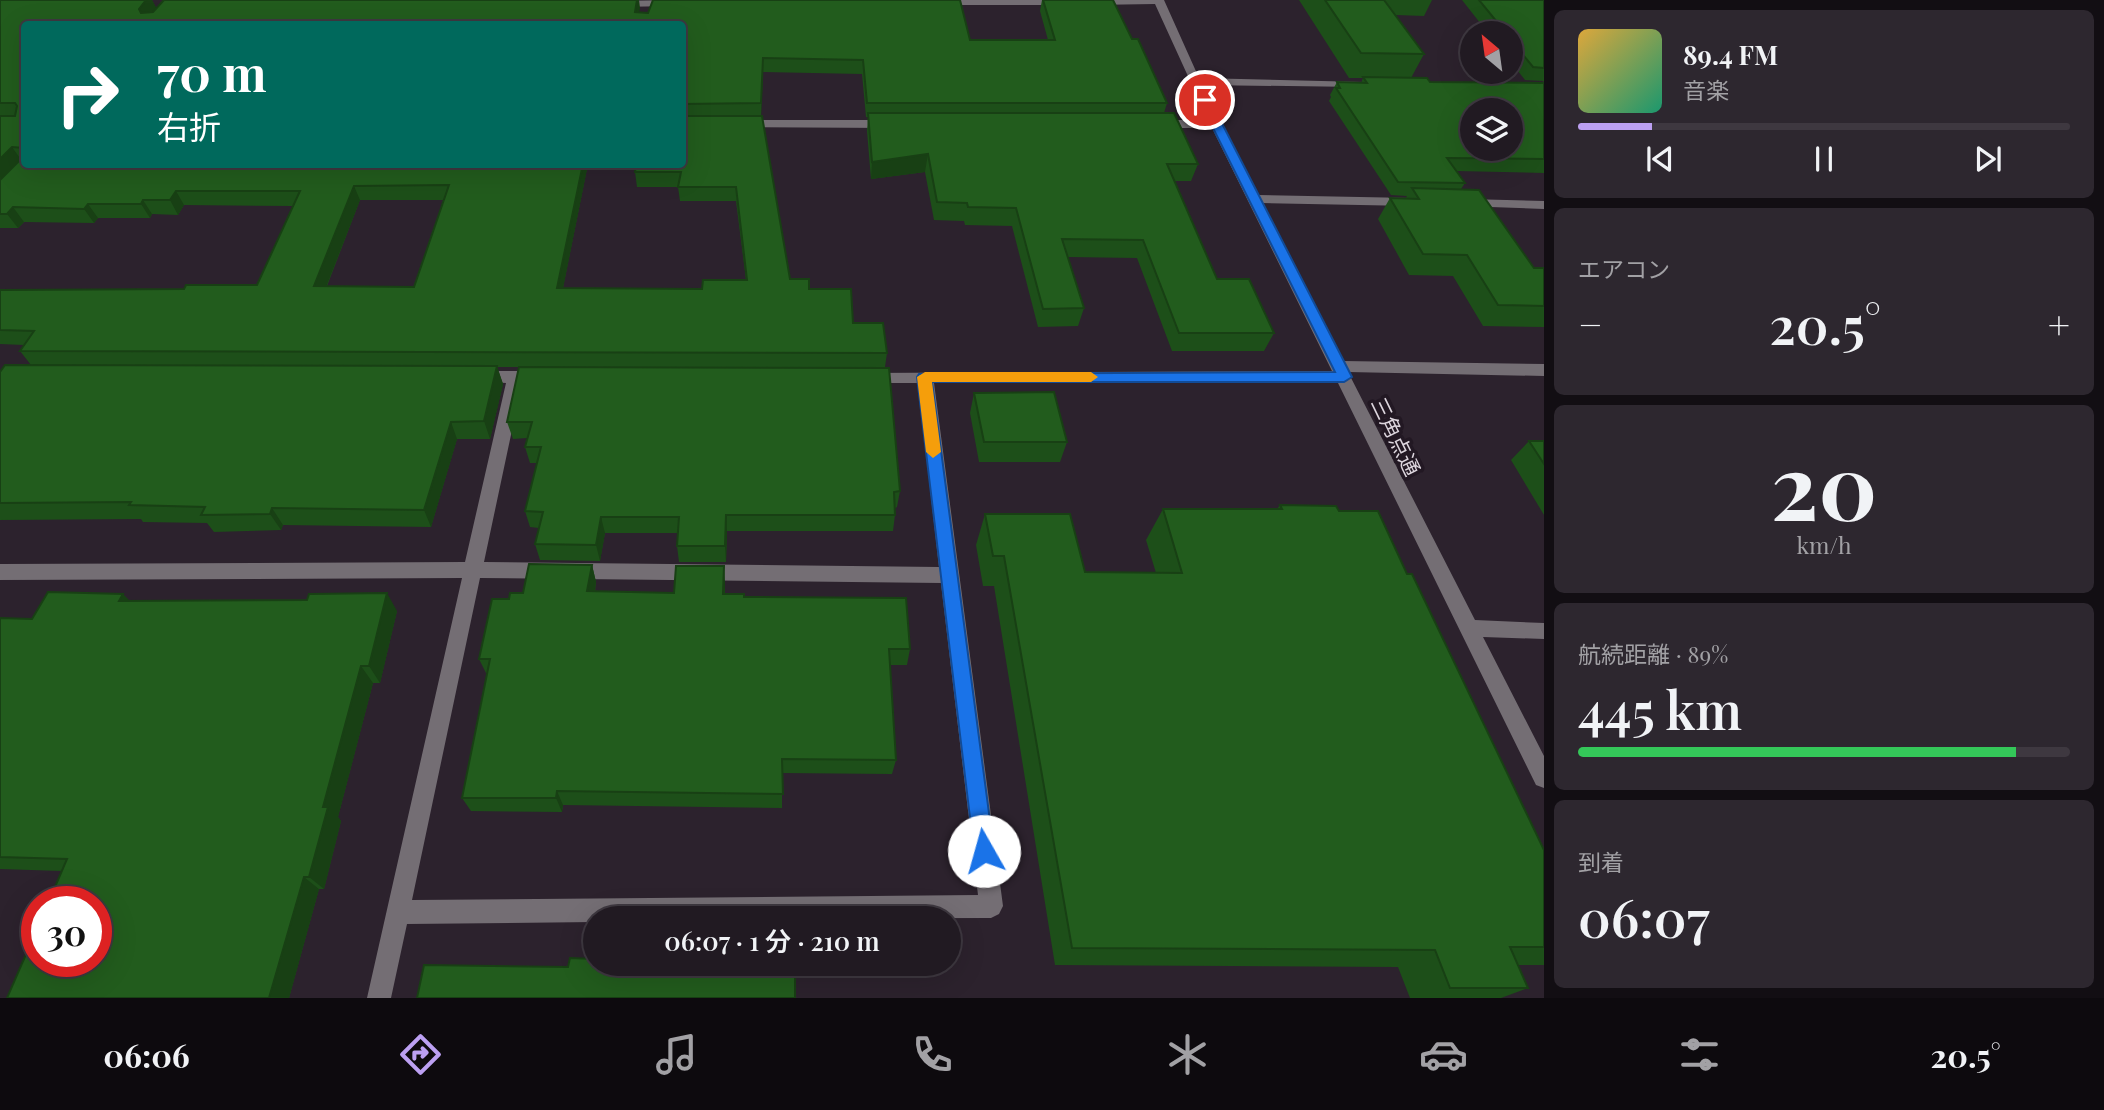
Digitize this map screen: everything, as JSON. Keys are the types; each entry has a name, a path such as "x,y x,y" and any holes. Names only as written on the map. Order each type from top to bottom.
{"street":[{"path":"925,2 1158,1"},
{"name":"三角点通","path":"1158,1 1195,81 1544,778"},
{"path":"646,17 649,2"},
{"path":"607,4 690,4"},
{"path":"1195,81 1379,84"},
{"path":"724,124 903,124"},
{"path":"1138,124 1217,124"},
{"path":"1254,199 1425,202"},
{"path":"1451,203 1544,205"},
{"path":"856,377 1544,370"},
{"path":"460,377 556,377"},
{"path":"379,998 400,912 515,377"},
{"path":"400,912 991,906 925,377"},
{"path":"0,572 474,570 948,575"},
{"path":"1469,628 1544,631"}],"building":[{"path":"0,0 146,0 139,9 141,13 153,12 164,0 637,0 635,12 648,13 653,0 960,0 970,40 1055,40 1043,0 1113,0 1132,39 1138,39 1167,103 867,103 863,60 763,58 761,103 686,104 686,21 21,21 21,148 12,147 0,159 0,116 15,116 17,106 15,103 0,103"},
{"path":"1325,0 1384,0 1424,54 1361,53"},
{"path":"1479,0 1544,0 1544,68 1533,67 1523,55 1523,21 1496,21"},
{"path":"1363,77 1427,78 1430,82 1460,84 1544,83 1544,159 1523,159 1523,98 1460,98 1460,158 1447,158 1465,183 1398,182 1336,88 1340,88 1337,82 1367,83"},
{"path":"868,113 1174,113 1198,164 1167,164 1217,279 1249,279 1274,333 1179,333 1143,240 1062,239 1084,308 1043,309 1016,208 968,207 967,203 937,202 928,154 872,162"},
{"path":"686,116 762,116 790,279 809,279 809,289 851,289 853,323 883,323 887,353 20,351 34,331 0,330 0,290 184,289 186,285 257,285 300,191 176,191 170,200 143,200 141,204 88,204 84,209 13,207 7,214 0,214 0,180 21,159 21,168 582,168 557,288 702,289 703,280 747,280 736,187 678,187 681,172 635,172 636,168 686,168","holes":["449,185 414,287 314,286 354,186"]},
{"path":"1412,188 1479,190 1534,268 1544,268 1544,306 1498,305 1467,255 1423,254 1390,198 1419,199"},
{"path":"5,365 497,366 484,421 451,422 424,510 272,508 270,514 201,515 205,507 129,505 131,502 0,503 0,372"},
{"path":"519,367 889,368 900,491 894,492 895,515 726,515 725,546 677,546 679,517 601,517 596,545 535,544 543,512 525,511 541,447 525,447 532,422 507,422"},
{"path":"1054,392 1067,442 984,442 974,393"},
{"path":"1529,441 1544,441 1544,464"},
{"path":"1280,505 1336,506 1339,511 1378,511 1407,574 1412,574 1544,850 1544,947 1510,947 1528,988 1450,988 1435,950 1072,948 1004,556 993,556 985,514 1070,514 1085,572 1182,573 1163,509 1282,509"},
{"path":"529,564 592,565 587,591 674,593 676,566 724,566 723,594 744,594 744,597 906,598 910,649 889,649 896,760 782,759 783,794 557,791 556,798 462,798 490,659 479,659 492,599 509,599 510,593 523,593"},
{"path":"48,592 123,594 119,601 307,600 309,594 387,593 369,666 361,666 323,807 328,807 309,877 304,877 269,998 7,998 21,966 21,977 112,977 112,886 55,886 67,859 0,857 0,618 32,619"},
{"path":"570,958 583,959 583,976 795,976 795,998 417,998 424,965 568,967"}],"slow traffic":[{"path":"933,452 925,377 1091,377"}],"route":[{"path":"984,851 925,377 1344,377 1205,100"}]}
